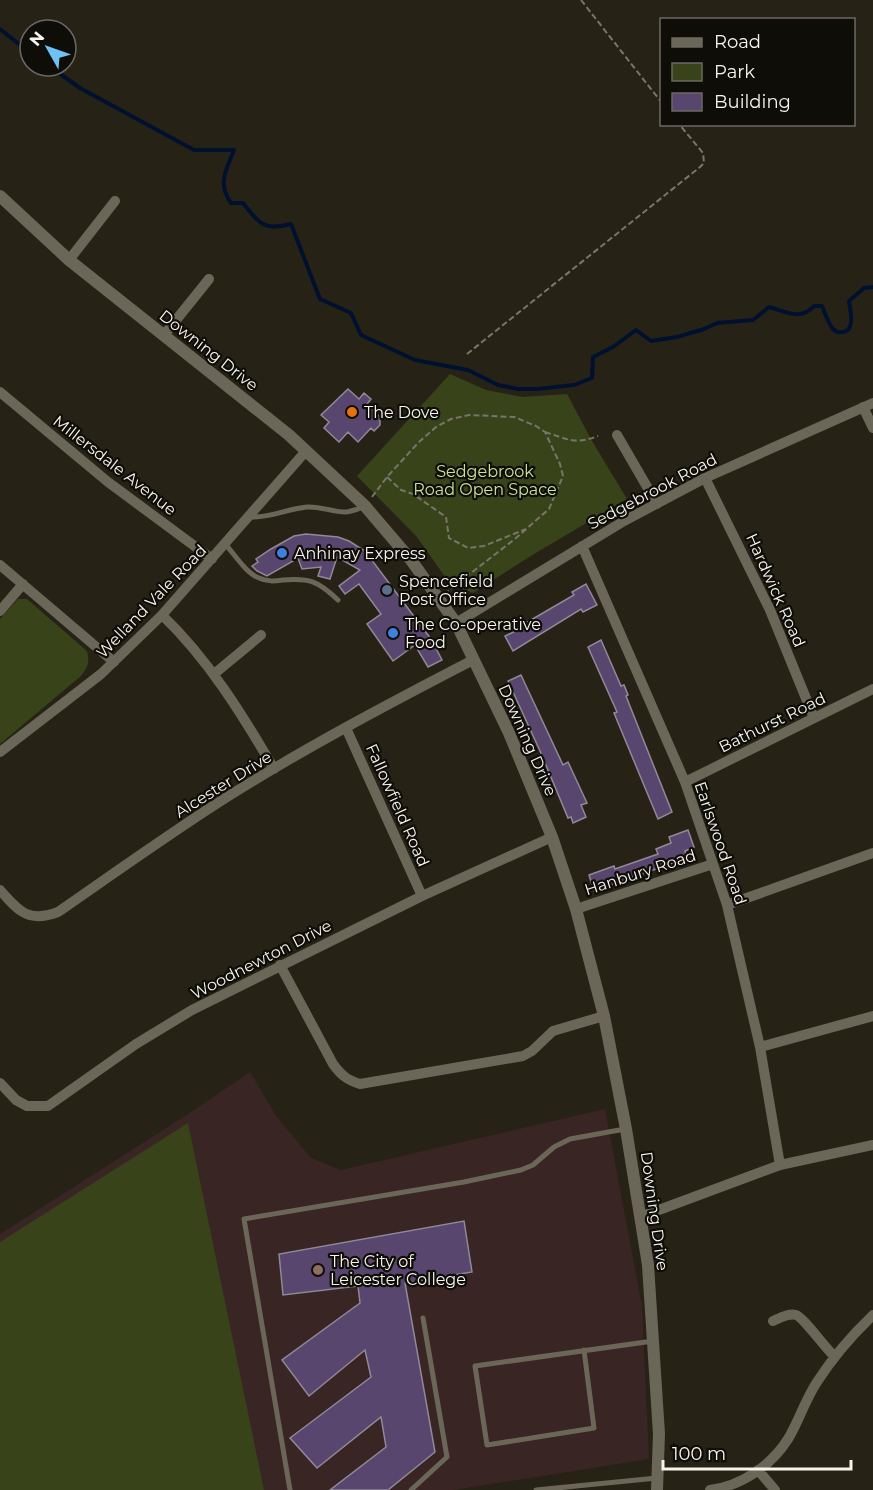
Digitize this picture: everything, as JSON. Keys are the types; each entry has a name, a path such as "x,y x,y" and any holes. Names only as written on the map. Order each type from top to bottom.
{"street":[{"name":"Downing Drive","path":"0,197 69,260 231,387 306,451 365,506 411,560 456,623 509,733 552,837 576,909 604,1016 626,1129 648,1265 659,1434 658,1484"},
{"path":"69,260 115,201"},
{"path":"164,335 209,279"},
{"name":"Millersdale Avenue","path":"0,392 108,482 213,559"},
{"path":"868,405 873,428"},
{"name":"Sedgebrook Road","path":"456,623 582,546 705,477 868,405"},
{"path":"617,435 657,504"},
{"name":"Welland Vale Road","path":"0,752 114,662 162,615 226,545 306,451"},
{"name":"Hardwick Road","path":"705,477 770,610 814,718"},
{"name":"Earlswood Road","path":"582,546 685,782 727,905 760,1047 780,1165"},
{"path":"0,565 114,662"},
{"path":"0,610 23,584"},
{"path":"162,615 214,674 243,716 274,769"},
{"path":"214,674 261,636"},
{"name":"Alcester Drive","path":"0,890 20,912 34,918 46,917 58,912 206,811 274,769 473,660"},
{"name":"Bathurst Road","path":"685,782 873,689"},
{"name":"Fallowfield Road","path":"346,728 422,896"},
{"name":"Woodnewton Drive","path":"0,1083 16,1100 27,1106 48,1106 136,1044 192,1010 280,964 552,837"},
{"path":"727,905 873,853"},
{"name":"Hanbury Road","path":"576,909 713,864"},
{"path":"280,964 333,1064 341,1075 360,1084 523,1056 532,1051 553,1030 604,1016"},
{"path":"760,1047 873,1016"},
{"path":"640,1217 780,1165 873,1145"},
{"path":"773,1321 786,1315 796,1315 804,1320 823,1347 835,1357"},
{"path":"710,1490 724,1488 758,1470 776,1454 788,1439 812,1390 835,1357 873,1315"},
{"path":"758,1470 775,1490"}],"lane":[{"path":"250,517 266,518 285,511 307,507 346,512 365,506"},
{"path":"226,545 251,572 261,579 271,581 309,579 318,583 338,600"},
{"path":"290,1490 244,1219 512,1172 533,1165 554,1147 570,1139 626,1129"},
{"path":"411,1490 447,1457 423,1318"},
{"path":"584,1350 594,1428 487,1445 475,1366 584,1350 653,1341"},
{"path":"537,1490 658,1484"}],"path":[{"path":"581,0 660,100"},
{"path":"467,354 704,163 703,153 681,126"},
{"path":"365,506 387,477 418,443 436,427 451,419 469,415 514,417 544,432 574,441 584,442 598,436"},
{"path":"439,597 549,509 562,476 560,464 544,432"},
{"path":"387,477 400,490 413,494 447,517 449,538 468,548 484,546 528,528"}],"shaded area":[{"name":"The City of Leicester College","path":"250,1072 277,1117 311,1158 341,1170 605,1109 642,1306 649,1459 454,1490 0,1490 0,1234"}],"green space":[{"name":"Sedgebrook Road Open Space","path":"450,374 486,390 523,397 567,394 627,499 473,593 450,584 417,537 357,476"},
{"path":"18,599 27,599 87,651 88,661 81,676 0,744 0,619"},
{"path":"188,1123 264,1490 0,1490 0,1242"}],"building":[{"path":"348,389 359,399 364,393 371,399 367,404 380,417 380,425 374,431 371,428 358,442 348,432 339,442 324,428 329,422 321,415"},
{"path":"306,534 338,537 365,551 431,639 442,660 428,667 415,645 393,661 367,624 381,614 359,584 345,594 339,586 360,570 337,557 330,579 318,576 321,567 302,569 298,558 267,576 252,566 258,562 256,559 271,549 294,536"},
{"path":"586,584 597,605 583,612 581,609 513,651 505,636 526,626 524,624 574,595 572,592"},
{"path":"601,640 621,686 624,685 628,695 626,696 672,812 658,819 614,713 617,712 588,647"},
{"path":"521,675 563,765 568,762 587,803 581,805 586,817 573,823 571,817 568,818 508,681"},
{"path":"688,830 694,847 685,851 687,858 594,891 589,875 614,866 615,869 658,854 656,849 671,843 669,837"},
{"path":"464,1221 472,1272 405,1283 435,1452 388,1490 330,1490 386,1447 381,1417 317,1468 290,1438 371,1377 365,1350 309,1396 282,1360 360,1303 358,1286 283,1295 279,1254"}],"waterway":[{"path":"0,29 18,43"},
{"path":"66,78 80,88 194,150 234,150 224,177 224,189 231,203 243,203 259,221 268,226 291,224 320,299 351,313 361,335 415,360 468,370 498,385 518,389 574,385 592,378 593,357 613,347 636,330 651,341 677,337 717,323 753,320 769,307 799,314 809,311 814,306 822,306 833,329 843,332 850,328 851,324 849,301 864,288 873,287"}],"place":[{"name":"The Dove","path":"352,412"},
{"name":"Anhinay Express","path":"282,553"},
{"name":"Spencefield Post Office","path":"387,590"},
{"name":"The Co-operative Food","path":"393,633"},
{"name":"The City of Leicester College","path":"318,1270"}]}
